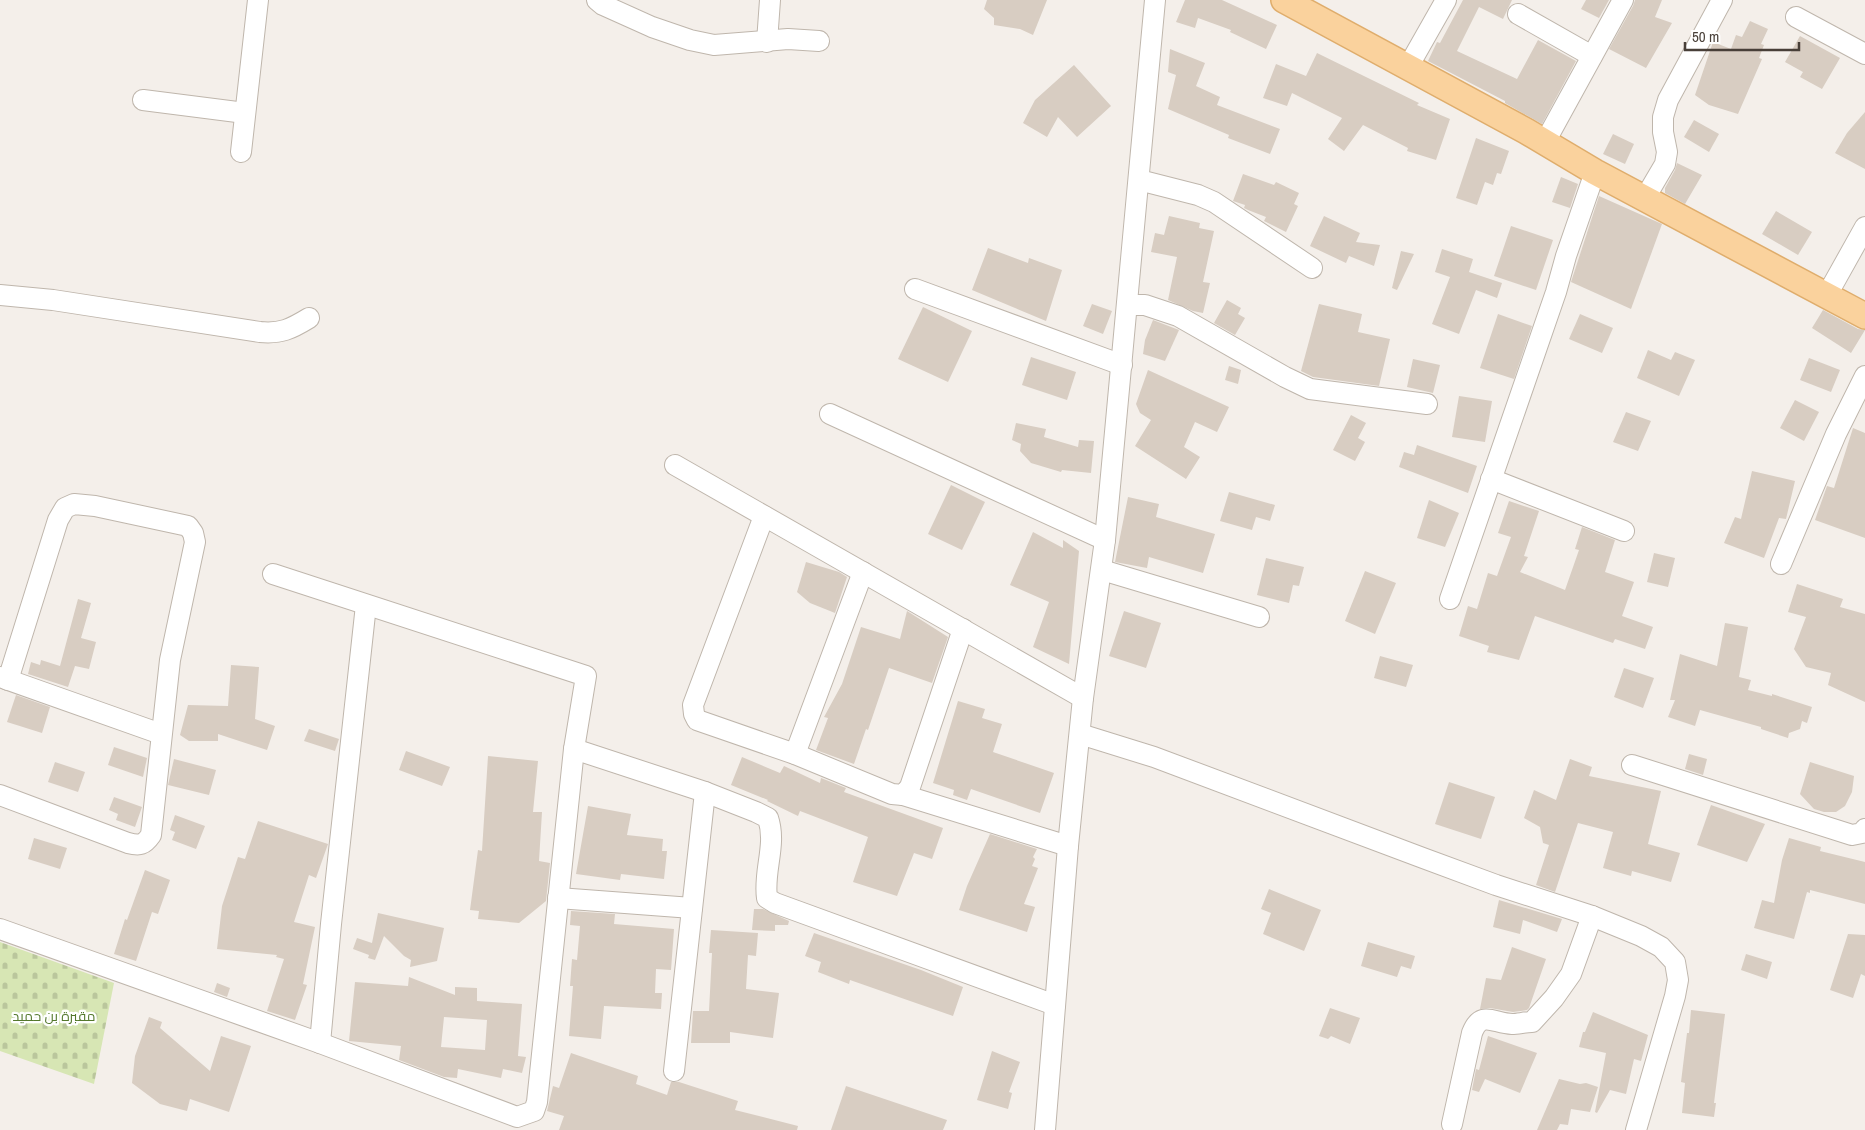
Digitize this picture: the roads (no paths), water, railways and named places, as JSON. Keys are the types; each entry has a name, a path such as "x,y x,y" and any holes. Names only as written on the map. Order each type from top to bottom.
{"main road":[{"path":"1284,0 1545,142 1595,172 1865,316"}],"street":[{"path":"241,152 258,0"},
{"path":"597,0 603,6 652,27 690,40 714,45 788,39 819,41"},
{"path":"767,42 770,0"},
{"path":"1044,1130 1068,846 1083,698 1106,540 1155,0"},
{"path":"1408,67 1446,0"},
{"path":"1545,142 1623,0"},
{"path":"1645,198 1665,164 1667,152 1663,132 1663,117 1668,100 1722,0"},
{"path":"1518,14 1592,56"},
{"path":"1796,17 1865,54"},
{"path":"143,100 246,113"},
{"path":"1450,599 1556,292 1566,256 1595,172"},
{"path":"1139,180 1198,195 1214,202 1312,268"},
{"path":"1826,295 1865,227"},
{"path":"914,290 1122,365"},
{"path":"0,296 53,300 275,334 293,328 309,318"},
{"path":"1127,305 1145,305 1178,316 1285,377 1310,388 1427,404"},
{"path":"1781,564 1836,434 1865,376"},
{"path":"830,414 1106,540"},
{"path":"675,465 1083,698"},
{"path":"1491,479 1624,531"},
{"path":"0,795 138,846 145,844 151,835 160,734 170,660 195,542 188,526 95,506 74,504 65,508 58,520 4,679 160,734"},
{"path":"764,516 692,705 698,720 795,754 892,794 903,795 1068,846"},
{"path":"1102,570 1260,617"},
{"path":"795,754 863,572"},
{"path":"0,929 320,1043 517,1117 534,1112 537,1102 574,749 586,676 273,574"},
{"path":"320,1043 366,605"},
{"path":"903,795 910,787 963,629"},
{"path":"1080,734 1154,758 1496,885 1592,916 1641,936 1661,947 1675,962 1678,980 1636,1130"},
{"path":"574,749 705,792 768,818 772,829 772,840 765,888 767,898 775,904 1055,1005"},
{"path":"1632,765 1852,836 1862,833 1865,829"},
{"path":"674,1071 705,792"},
{"path":"558,898 692,908"},
{"path":"1452,1124 1472,1033 1476,1024 1484,1019 1512,1024 1532,1022 1554,998 1572,974 1592,916"}],"park label":[{"name":"مقبرة بن حميد","path":"54,1016"}]}
